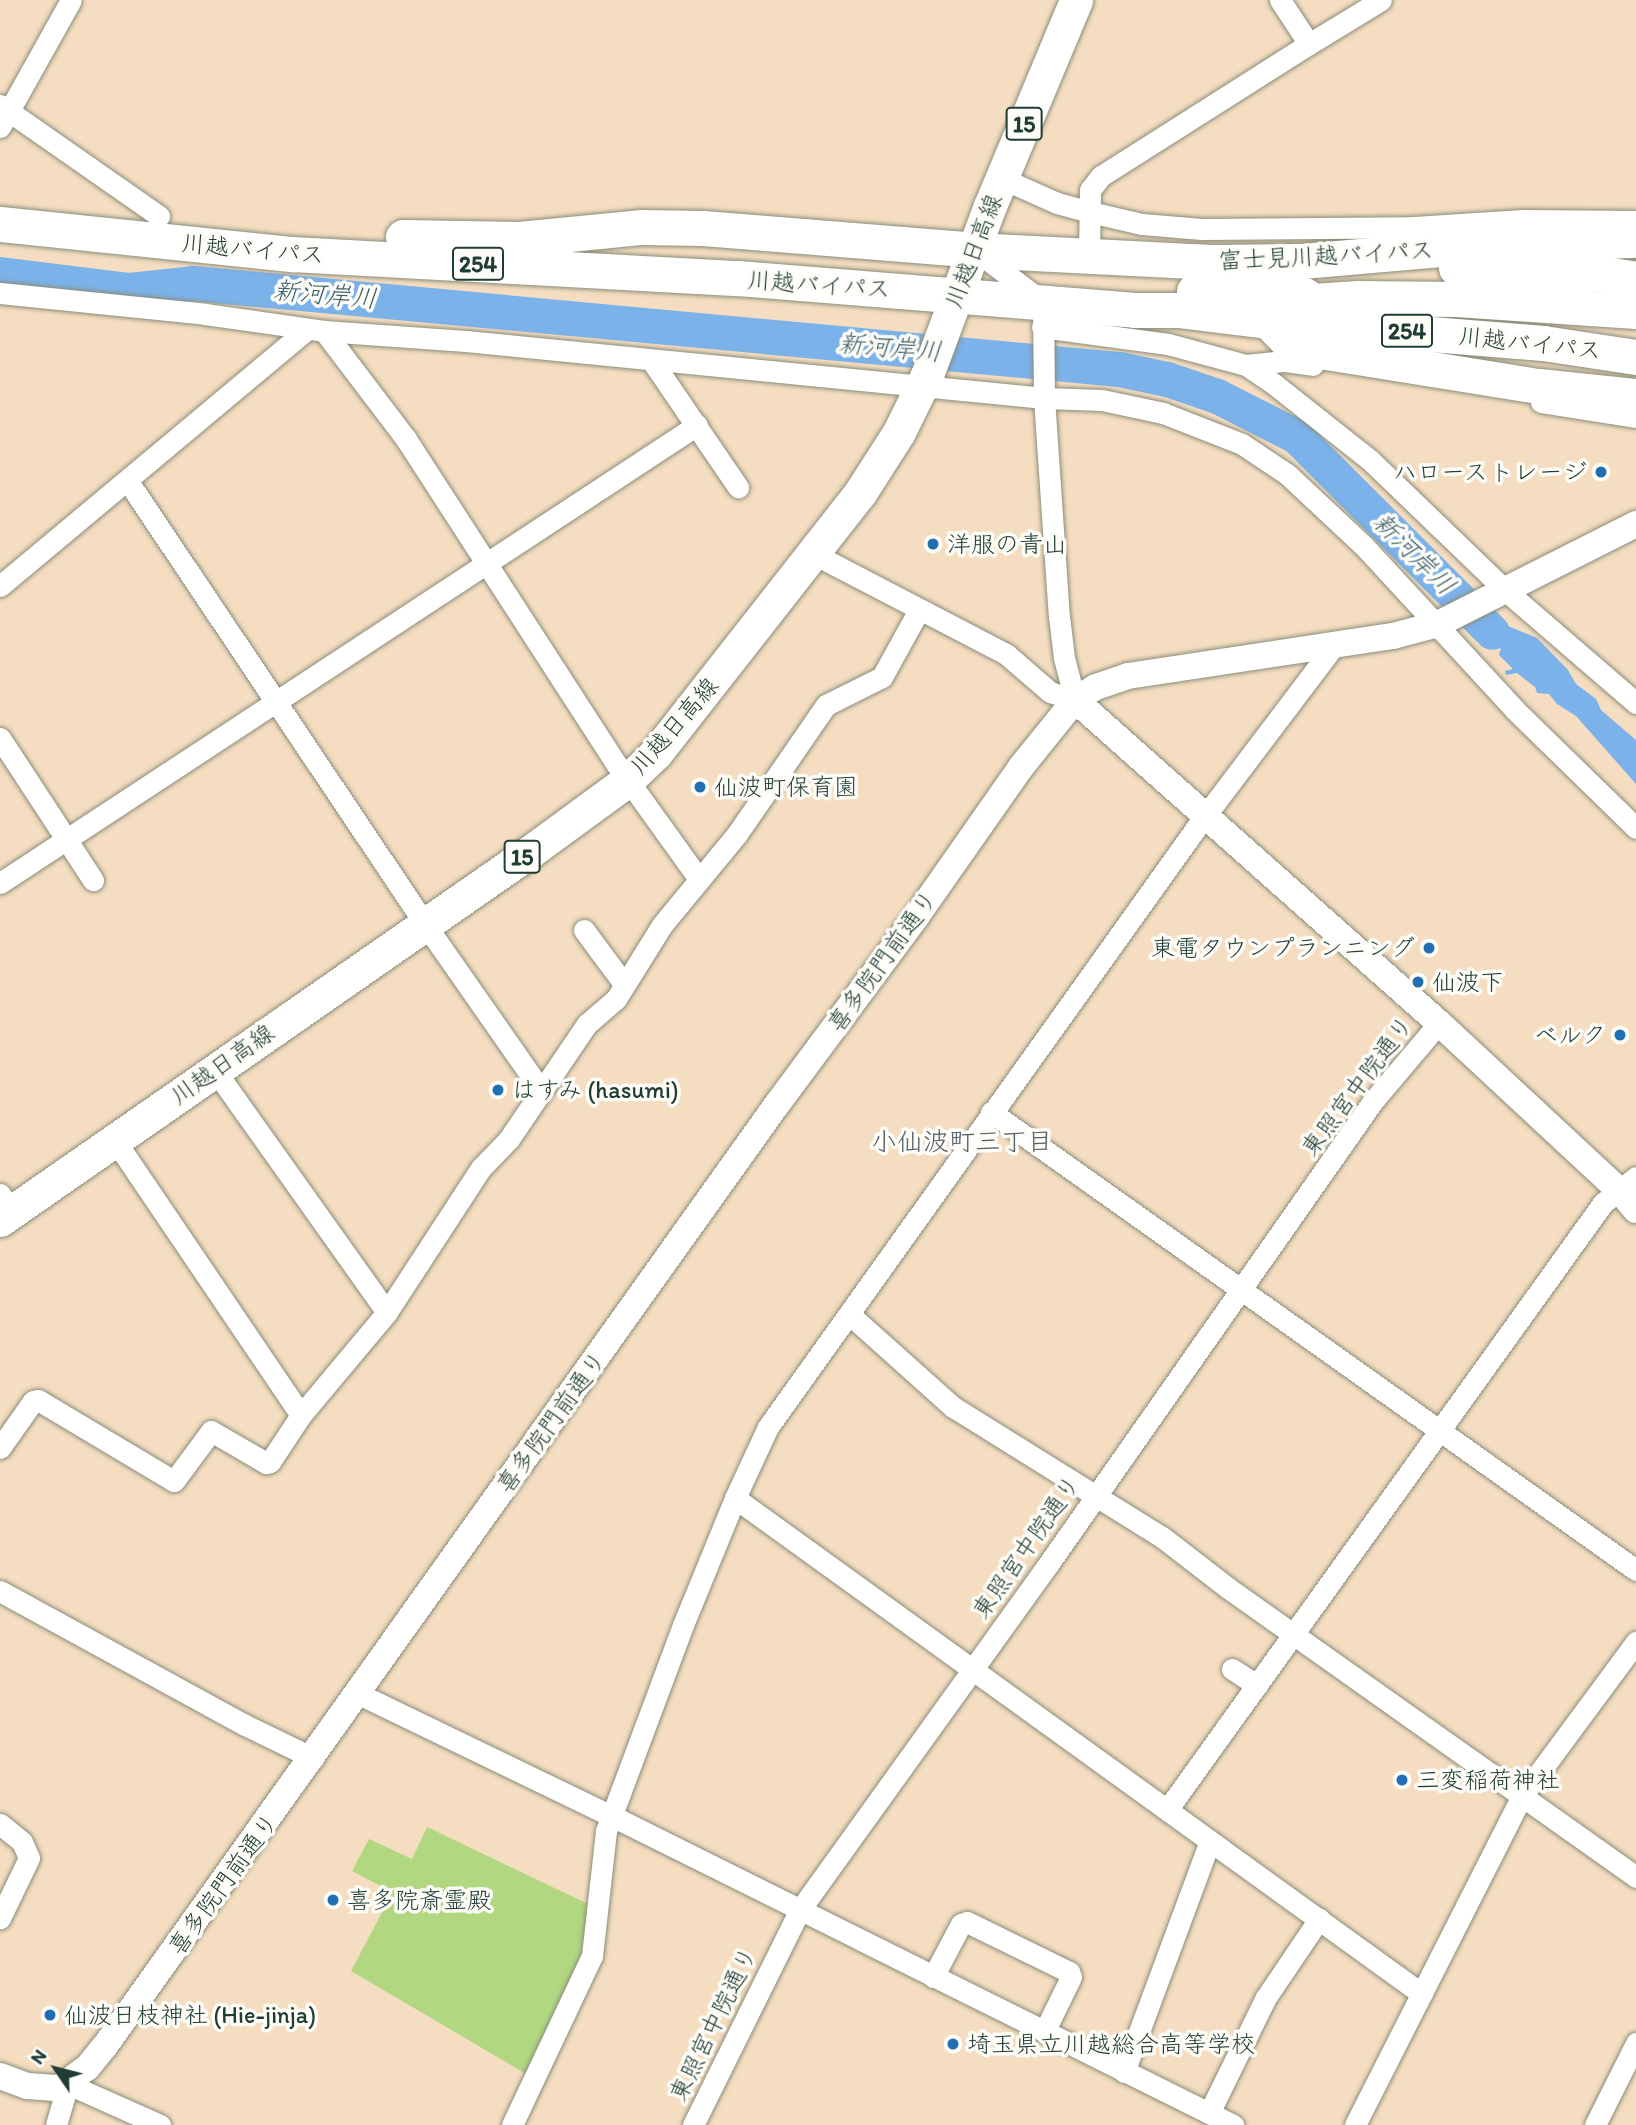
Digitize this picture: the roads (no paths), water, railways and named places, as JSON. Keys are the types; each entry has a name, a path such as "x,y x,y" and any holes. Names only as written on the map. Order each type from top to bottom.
{"highway":[{"name":"川越バイパス","path":"0,203 285,230 419,238 519,239 642,228 703,228 974,250"},
{"name":"川越バイパス","path":"0,223 292,254 738,278 957,295 1042,322 1135,310 1178,310 1269,321 1544,343 1636,357"},
{"name":"富士見川越バイパス","path":"974,250 1134,259 1302,261 1466,247 1635,224"},
{"path":"974,250 1016,272 1056,281 1176,291 1358,298"},
{"name":"254","path":"1302,261 1605,274 1636,279"},
{"name":"富士見川越バイパス","path":"1178,310 1358,298 1456,299 1636,311"},
{"name":"254","path":"1269,321 1290,344 1539,386 1636,396"}],"main road":[{"name":"川越日高線","path":"4,1208 114,1139 425,924 628,779 683,721 860,493 899,432 925,381 1001,178 1076,0"}],"street":[{"path":"71,0 3,115 159,216"},
{"path":"1280,0 1309,44"},
{"path":"1089,255 1090,190 1101,176 1381,0"},
{"path":"1001,178 1057,203 1090,212 1142,224 1202,229 1414,227 1523,220 1635,224"},
{"path":"974,250 1042,322 1168,344 1245,365 1285,361 1636,418"},
{"path":"0,293 205,314 315,330 466,341 652,361 1044,390 1124,404 1206,427 1242,444 1287,474 1441,622 1515,710 1636,828"},
{"path":"1042,322 1059,616 1064,658 1075,701"},
{"path":"0,586 127,480 315,330"},
{"path":"315,330 406,439 628,779 699,879"},
{"path":"652,361 738,487"},
{"path":"1245,365 1371,461 1502,592 1636,703"},
{"path":"0,883 697,425"},
{"path":"127,480 425,924 541,1090"},
{"name":"喜多院門前通り","path":"68,2084 87,2068 119,2028 785,1093 916,917 1021,767 1059,717 1075,701 1096,687 1128,676 1392,636 1441,622 1636,524"},
{"path":"812,553 1006,654 1050,692 1075,701 1631,1192 1603,1203 1167,1810"},
{"path":"0,1448 33,1401 38,1400 174,1481 211,1431 266,1464 270,1462 301,1415 387,1312 473,1179 509,1139 587,1024 616,999 662,925 737,834 826,705 882,677 919,610"},
{"path":"512,2125 592,1956 606,1831 735,1498 768,1427 1206,814 1335,644"},
{"path":"0,738 93,880"},
{"path":"584,930 624,984"},
{"name":"東照宮中院通り","path":"693,2125 799,1910 1373,1101 1439,1023"},
{"path":"214,1069 387,1312"},
{"path":"991,1112 1636,1570"},
{"path":"114,1139 301,1415"},
{"path":"849,1314 953,1407 1161,1537 1636,1877"},
{"path":"735,1498 1423,1994"},
{"path":"0,1591 244,1725 313,1758"},
{"path":"1355,2125 1522,1796 1636,1642"},
{"path":"1232,1669 1256,1685"},
{"path":"357,1693 612,1816 1233,2125"},
{"path":"0,1824 22,1842 29,1858 0,1918"},
{"path":"1124,2072 1210,1841"},
{"path":"1209,2113 1265,1999 1318,1919"},
{"path":"933,1977 961,1924 967,1922 1069,1972 1071,1977 1044,2032"},
{"path":"1595,2125 1636,2043"},
{"path":"0,2076 18,2084 48,2089 68,2084 160,2125"},
{"path":"55,2125 68,2084"}],"water":[{"path":"1490,614 1508,626 1537,638 1568,670 1576,684 1596,699 1601,710 1636,740 1636,784 1576,716 1557,704 1549,694 1537,693 1535,687 1517,673 1506,675 1505,671 1513,669 1499,655 1501,647 1475,621"}],"waterway":[{"name":"新河岸川","path":"0,274 129,290 193,283 1119,369 1167,379 1217,396 1296,436 1492,632"}],"place":[{"name":"ハローストレージ","path":"1601,472"},
{"name":"洋服の青山","path":"933,544"},
{"name":"仙波町保育園","path":"700,787"},
{"name":"東電タウンプランニング","path":"1429,948"},
{"name":"仙波下","path":"1418,982"},
{"name":"ベルク","path":"1620,1035"},
{"name":"はすみ (hasumi)","path":"498,1090"},
{"name":"三変稲荷神社","path":"1402,1780"},
{"name":"喜多院斎霊殿","path":"333,1900"},
{"name":"仙波日枝神社 (Hie-jinja)","path":"50,2015"},
{"name":"埼玉県立川越総合高等学校","path":"953,2044"}],"district":[{"name":"小仙波町三丁目","path":"962,1142"}]}
